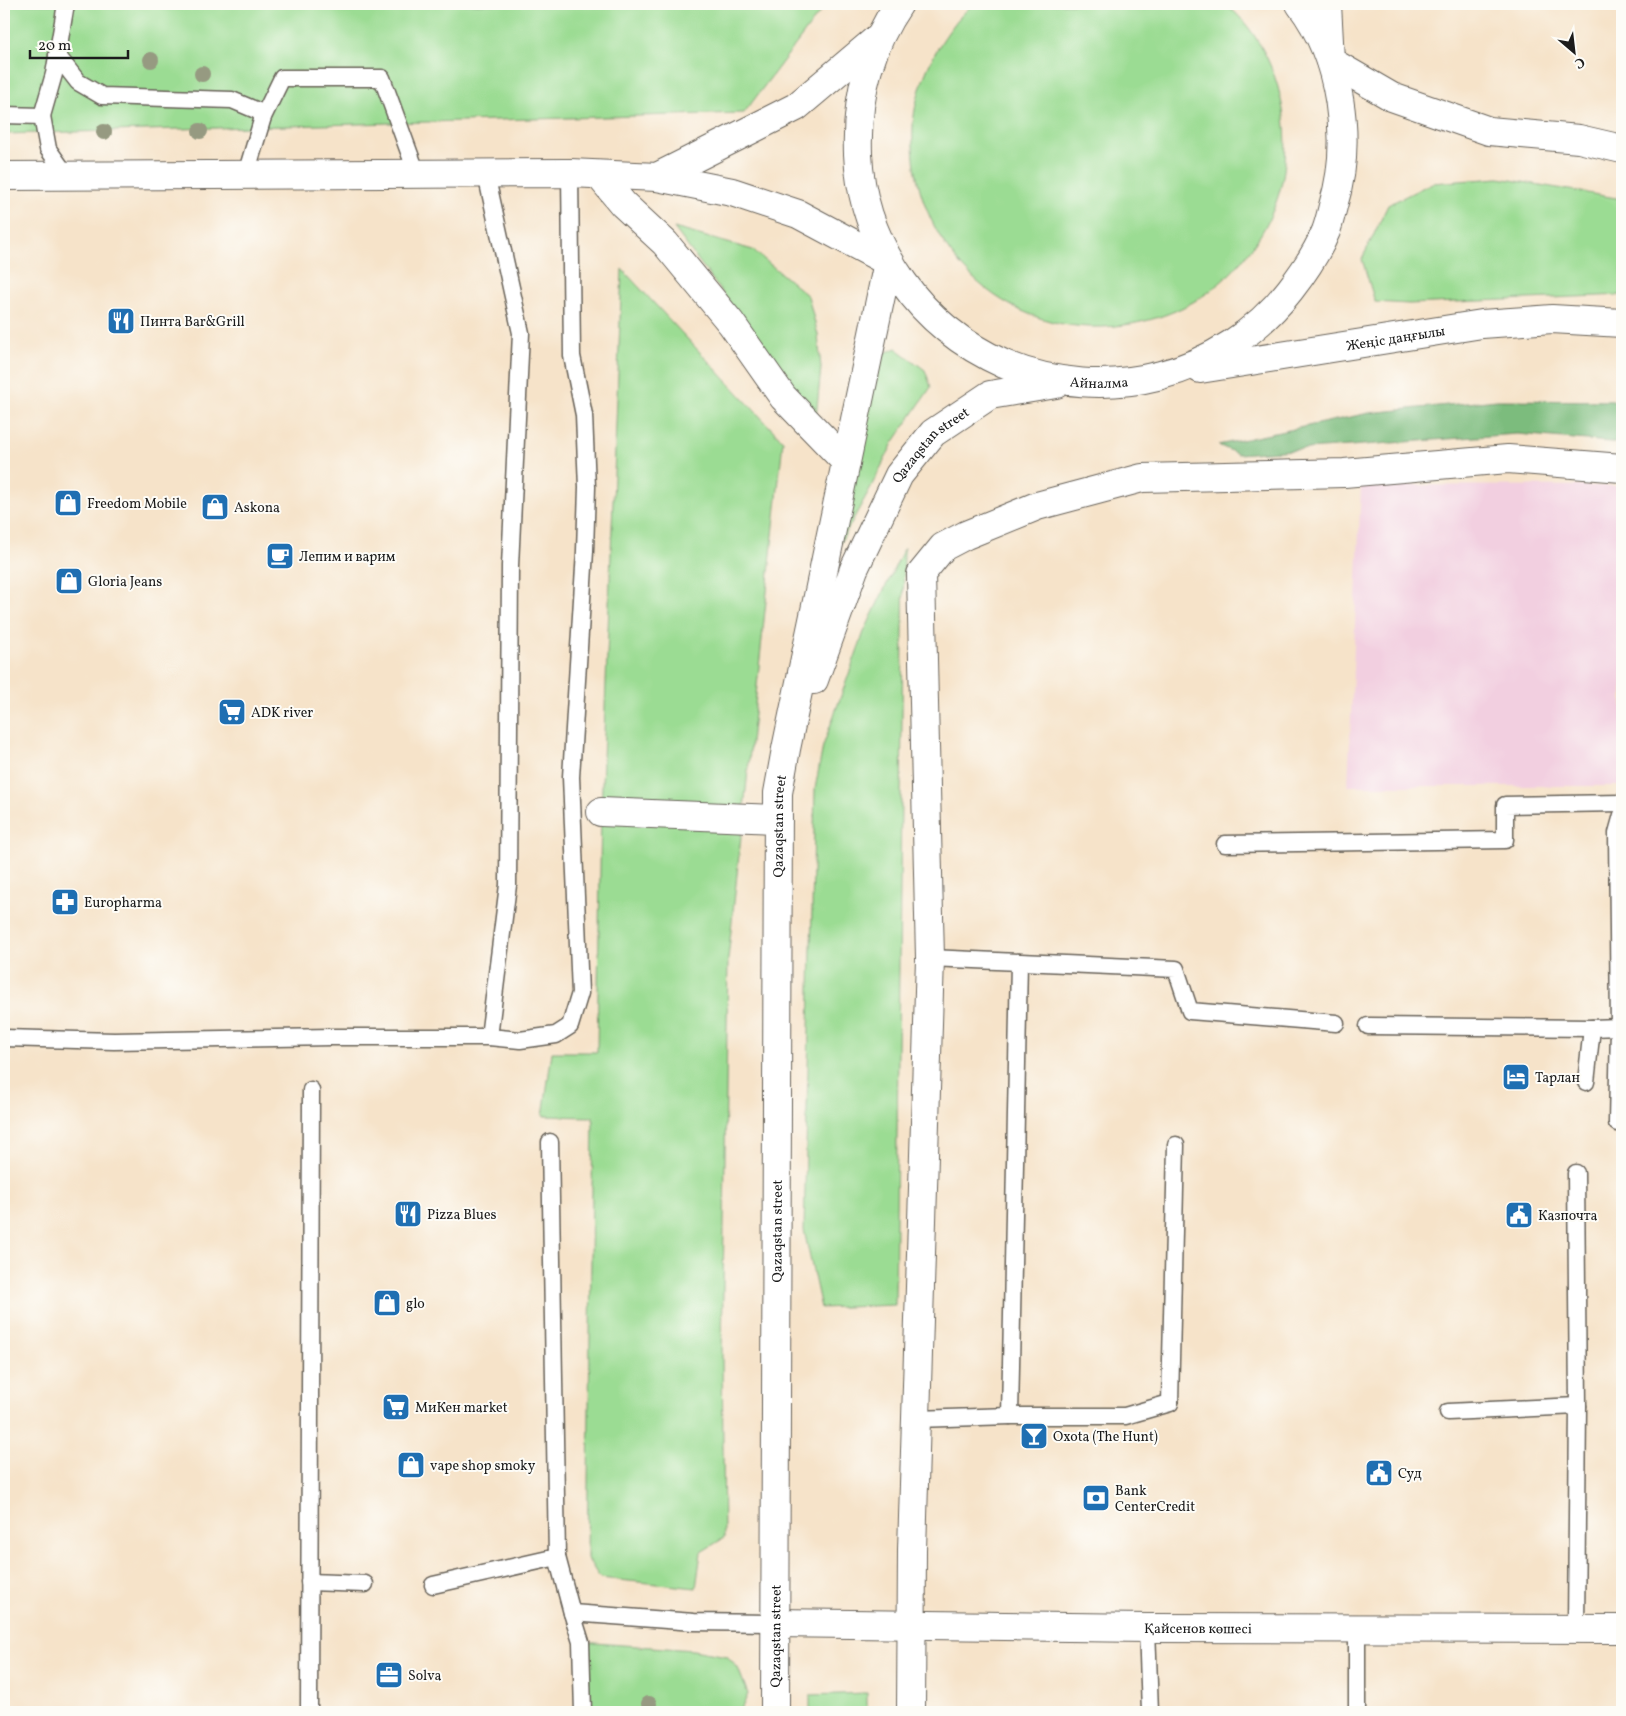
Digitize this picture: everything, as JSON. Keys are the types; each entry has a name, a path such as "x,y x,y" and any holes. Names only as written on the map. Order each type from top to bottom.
{"main road":[{"name":"Айналма","path":"899,4 879,37 864,81 857,127 859,174 869,219 888,262 914,299 947,330 984,355 1026,373 1070,382 1110,384 1143,380 1169,374 1210,358 1246,334 1279,305 1305,270 1326,232 1338,190 1343,147 1341,104 1330,61 1308,14 1300,4"},
{"path":"1327,4 1330,61 1392,97 1489,131 1578,139 1622,149"},
{"path":"657,177 796,107 879,37"},
{"path":"4,176 570,174 657,177 732,192 798,214 888,262"},
{"path":"599,175 623,204 665,243 731,322 783,397 846,462"},
{"name":"Qazaqstan street","path":"775,1712 778,793 888,262"},
{"name":"Жеңіс даңғылы","path":"1169,374 1482,324 1552,319 1622,324"},
{"name":"Qazaqstan street","path":"786,749 823,657 854,570 899,475 933,433 990,395 1070,382"},
{"path":"911,1712 916,1419 930,958 921,574 943,547 966,535 1037,506 1142,478 1344,473 1508,459 1622,468"},
{"path":"601,812 778,818"},
{"name":"Қайсенов көшесі","path":"774,1623 962,1624 1147,1628 1622,1629"}],"lane":[{"path":"66,4 54,74 42,116 48,149 67,176"},
{"path":"57,55 78,82 102,96 232,100 258,111 263,117"},
{"path":"246,174 263,117 282,78 382,78 417,174"},
{"path":"4,115 42,116"},
{"path":"486,174 521,332 510,566 508,885 489,1037"},
{"path":"4,1038 114,1041 331,1037 489,1037 520,1040 556,1036 570,1026 580,993 571,777 587,487 584,415 572,356 570,174"},
{"path":"1225,844 1505,840 1505,805 1622,803"},
{"path":"1617,1123 1619,1027 1617,833 1622,816"},
{"path":"930,958 1176,969 1190,1012 1336,1023"},
{"path":"1010,1416 1019,962"},
{"path":"1368,1026 1619,1027"},
{"path":"1586,1082 1592,1028"},
{"path":"309,1712 310,1090"},
{"path":"550,1142 557,1557 582,1642 584,1712"},
{"path":"916,1419 1010,1416 1125,1416 1170,1403 1176,1145"},
{"path":"1576,1173 1578,1406 1576,1629"},
{"path":"1448,1412 1578,1406"},
{"path":"433,1585 557,1557"},
{"path":"309,1582 365,1584"},
{"path":"572,1613 694,1622 774,1623"},
{"path":"1147,1628 1150,1712"},
{"path":"1356,1712 1357,1628"}],"shaded area":[{"path":"1361,485 1622,486 1622,786 1348,786"}],"green space":[{"path":"4,4 826,4 744,113 4,134"},
{"path":"973,4 1226,4 1242,19 1266,55 1274,76 1284,118 1285,162 1278,196 1265,228 1256,243 1234,270 1211,291 1176,311 1151,320 1124,325 1081,326 1040,318 1003,301 972,276 946,246 927,209 915,169 914,113 925,74 937,49 954,24"},
{"path":"1499,178 1622,199 1622,295 1409,304 1375,302 1362,259 1388,205 1432,183"},
{"path":"674,228 753,250 808,296 818,335 821,368 816,418"},
{"path":"622,269 783,441 728,959 722,1355 724,1538 701,1552 696,1588 600,1578 587,1558 593,1117 543,1116 552,1052 597,1052 601,812"},
{"path":"896,348 925,370 931,387 893,443 826,569 876,357"},
{"path":"1497,400 1622,401 1622,443 1517,434 1238,454 1218,445 1369,413"},
{"path":"904,548 895,1305 821,1308 804,1230 815,789 823,746 864,632"},
{"path":"581,1642 693,1650 727,1656 738,1668 748,1694 740,1712 583,1712"},
{"path":"867,1693 867,1712 810,1712 810,1695"}],"place":[{"name":"Пинта Bar&Grill","path":"121,321"},
{"name":"Freedom Mobile","path":"68,503"},
{"name":"Askona","path":"215,507"},
{"name":"Лепим и варим","path":"280,556"},
{"name":"Gloria Jeans","path":"69,581"},
{"name":"ADK river","path":"232,712"},
{"name":"Europharma","path":"65,902"},
{"name":"Тарлан","path":"1516,1077"},
{"name":"Pizza Blues","path":"408,1214"},
{"name":"Казпочта","path":"1519,1215"},
{"name":"glo","path":"387,1303"},
{"name":"МиКен market","path":"396,1407"},
{"name":"Oxota (The Hunt)","path":"1034,1436"},
{"name":"vape shop smoky","path":"411,1465"},
{"name":"Суд","path":"1379,1473"},
{"name":"Bank CenterCredit","path":"1096,1498"},
{"name":"Solva","path":"389,1675"}]}
